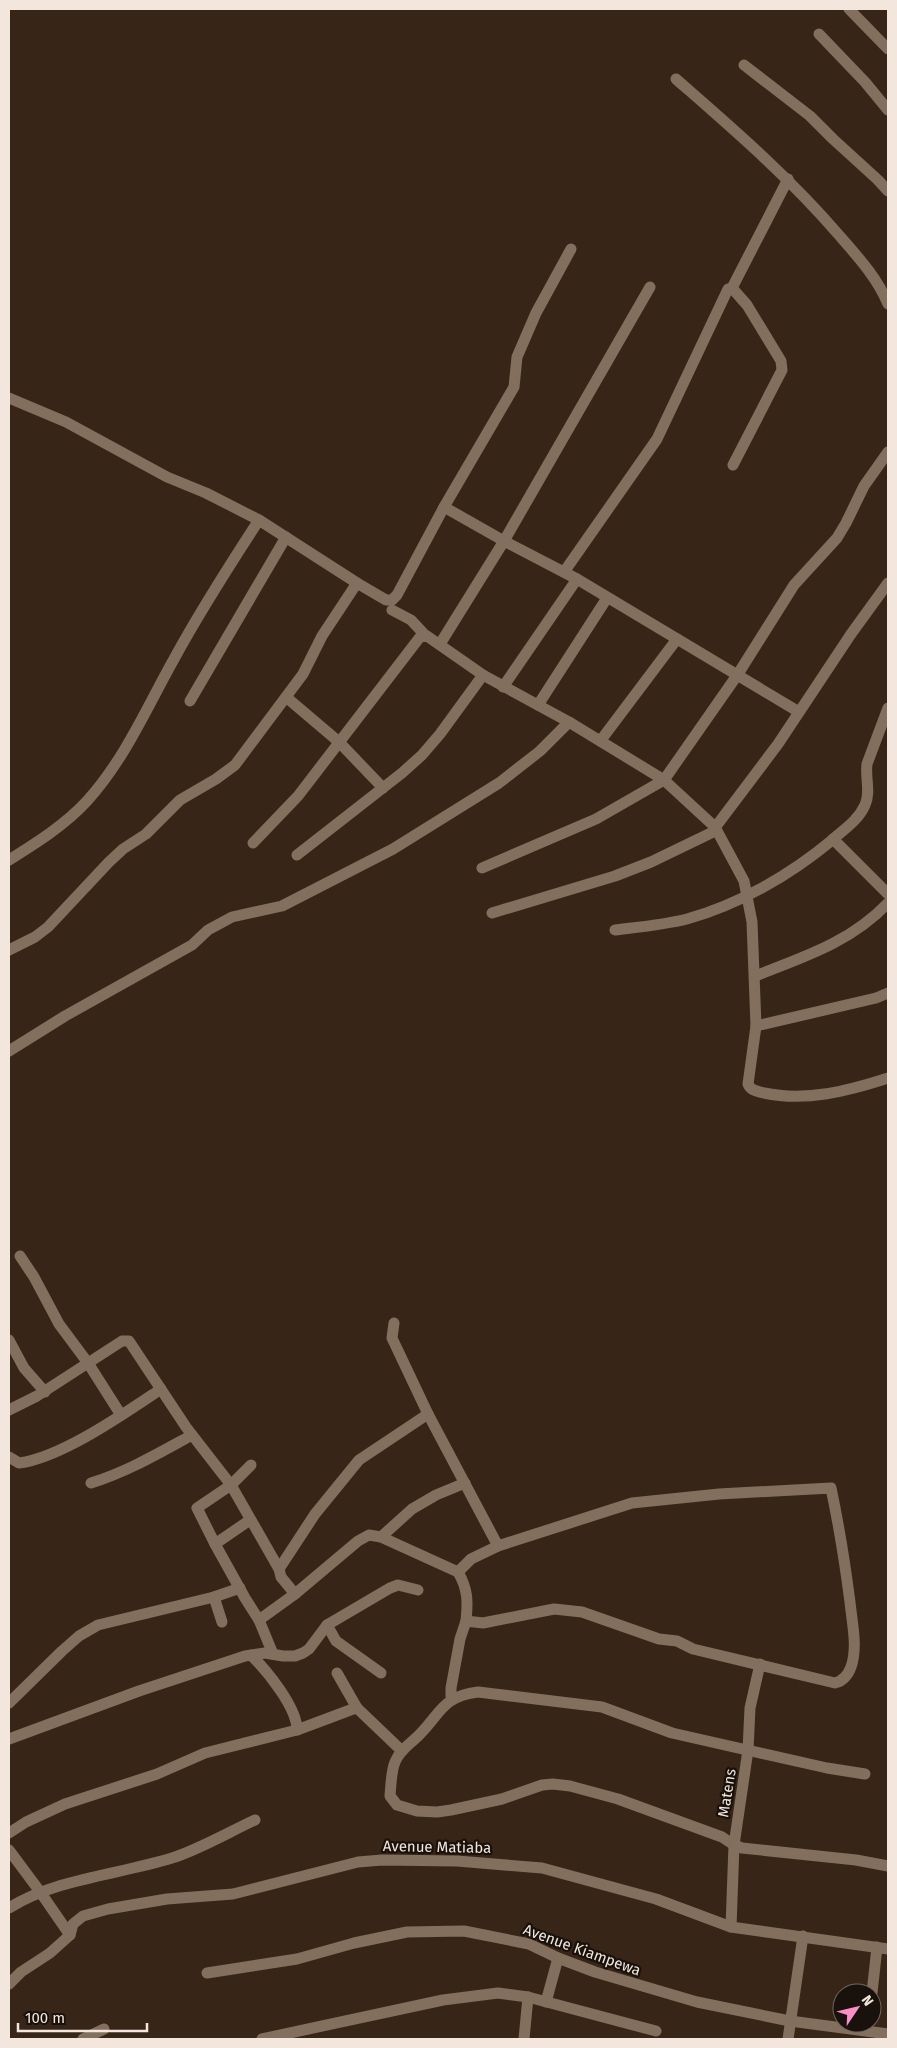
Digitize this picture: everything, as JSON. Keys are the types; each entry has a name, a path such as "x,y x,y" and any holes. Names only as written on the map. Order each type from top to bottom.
{"street":[{"path":"848,9 888,49"},
{"path":"819,34 865,82 888,110"},
{"path":"744,65 810,116 888,191"},
{"path":"676,79 788,179 875,278 888,304"},
{"path":"564,572 657,438 728,289 732,288 788,179"},
{"path":"9,398 66,422 167,476 259,520 386,600 395,597 444,507 514,387 517,357 536,314 571,249"},
{"path":"440,644 504,542 650,287"},
{"path":"732,288 747,305 783,366 733,466"},
{"path":"482,868 596,819 664,780 738,674 794,585 837,538 864,486 888,452"},
{"path":"444,507 504,542 564,572 799,712"},
{"path":"9,860 51,833 69,818 87,801 111,770 136,730 173,660 222,577 259,520"},
{"path":"190,701 286,537"},
{"path":"503,687 576,579"},
{"path":"9,950 35,937 48,927 109,862 123,849 146,834 180,800 228,771 266,725 306,669 322,636 357,583"},
{"path":"492,912 615,876 651,862 706,836 716,827 799,712 888,583"},
{"path":"538,704 607,598"},
{"path":"392,610 410,620 425,635 483,676 538,704 601,740 664,780 716,827 744,881 752,922 756,1026 748,1084 753,1090 780,1096 814,1096 862,1086 888,1078"},
{"path":"253,843 298,796 420,637 425,635"},
{"path":"601,740 677,639"},
{"path":"297,854 383,788 422,755 483,676"},
{"path":"286,697 339,742 383,788"},
{"path":"615,930 666,924 688,918 748,895 794,868 833,839 857,818 866,805 869,792 866,773 867,764 888,708"},
{"path":"9,1051 65,1016 186,949 208,930 232,917 282,906 393,849 505,779 540,751 569,722"},
{"path":"833,839 888,894"},
{"path":"755,976 846,938 888,903"},
{"path":"756,1026 876,998 888,993"},
{"path":"20,1256 34,1277 59,1324 88,1363 121,1415"},
{"path":"394,1323 392,1338 428,1414 498,1546"},
{"path":"9,1340 24,1368 45,1392"},
{"path":"9,1410 45,1392 127,1340 132,1343 192,1435 231,1485 279,1569 281,1578 294,1594"},
{"path":"9,1457 19,1463 46,1457 121,1415 161,1389"},
{"path":"279,1569 315,1514 359,1460 428,1414"},
{"path":"91,1483 130,1469 192,1435"},
{"path":"251,1465 231,1485 197,1508 215,1544 259,1620 273,1654"},
{"path":"381,1537 412,1509 464,1483"},
{"path":"458,1572 471,1559 498,1546 632,1503 719,1494 831,1488 845,1559 853,1631 853,1656 850,1668 842,1681 836,1683 693,1649 677,1641 659,1639 582,1612 554,1609 484,1623 466,1621"},
{"path":"215,1544 250,1520"},
{"path":"259,1620 364,1537 369,1535 381,1537 458,1572 465,1583 468,1598 466,1621 460,1639 451,1688 450,1696 453,1699"},
{"path":"9,1739 223,1662 251,1655 273,1654 289,1656 303,1653 309,1649 327,1626 390,1588 398,1585 418,1590"},
{"path":"9,1703 33,1680 45,1665 79,1636 98,1625 214,1597 240,1588"},
{"path":"214,1597 222,1622"},
{"path":"327,1626 336,1641 381,1673"},
{"path":"251,1655 281,1691 295,1720 297,1730"},
{"name":"Matens","path":"731,1928 734,1845 748,1750 750,1708 760,1664"},
{"path":"337,1674 357,1708 402,1751"},
{"path":"865,1774 672,1733 602,1706 478,1692 453,1699 435,1714 422,1732 402,1751 394,1763 390,1796 392,1802 397,1805 437,1812 502,1800 542,1785 562,1785 618,1799 722,1837 734,1845 750,1849 856,1860 888,1866"},
{"path":"9,1833 26,1822 66,1804 157,1774 205,1753 297,1730 357,1708"},
{"path":"9,1908 32,1895 91,1877 173,1858 255,1820"},
{"path":"9,1850 42,1893 70,1935"},
{"name":"Avenue Matiaba","path":"9,1984 21,1972 50,1953 70,1935 76,1919 96,1912 167,1899 233,1894 358,1862 382,1860 457,1861 542,1868 656,1899 731,1928 883,1948"},
{"name":"Avenue Kiampewa","path":"207,1973 297,1959 378,1937 427,1931 464,1931 525,1942 558,1958 656,1992 790,2021 832,2026"},
{"path":"788,2039 803,1936"},
{"path":"874,1983 883,1948"},
{"path":"546,2002 558,1958"},
{"path":"262,2039 459,1997 498,1993 528,1997 656,2031"},
{"path":"524,2039 528,1997"},
{"path":"83,2039 104,2029"},
{"path":"281,2034 292,2039"}]}
